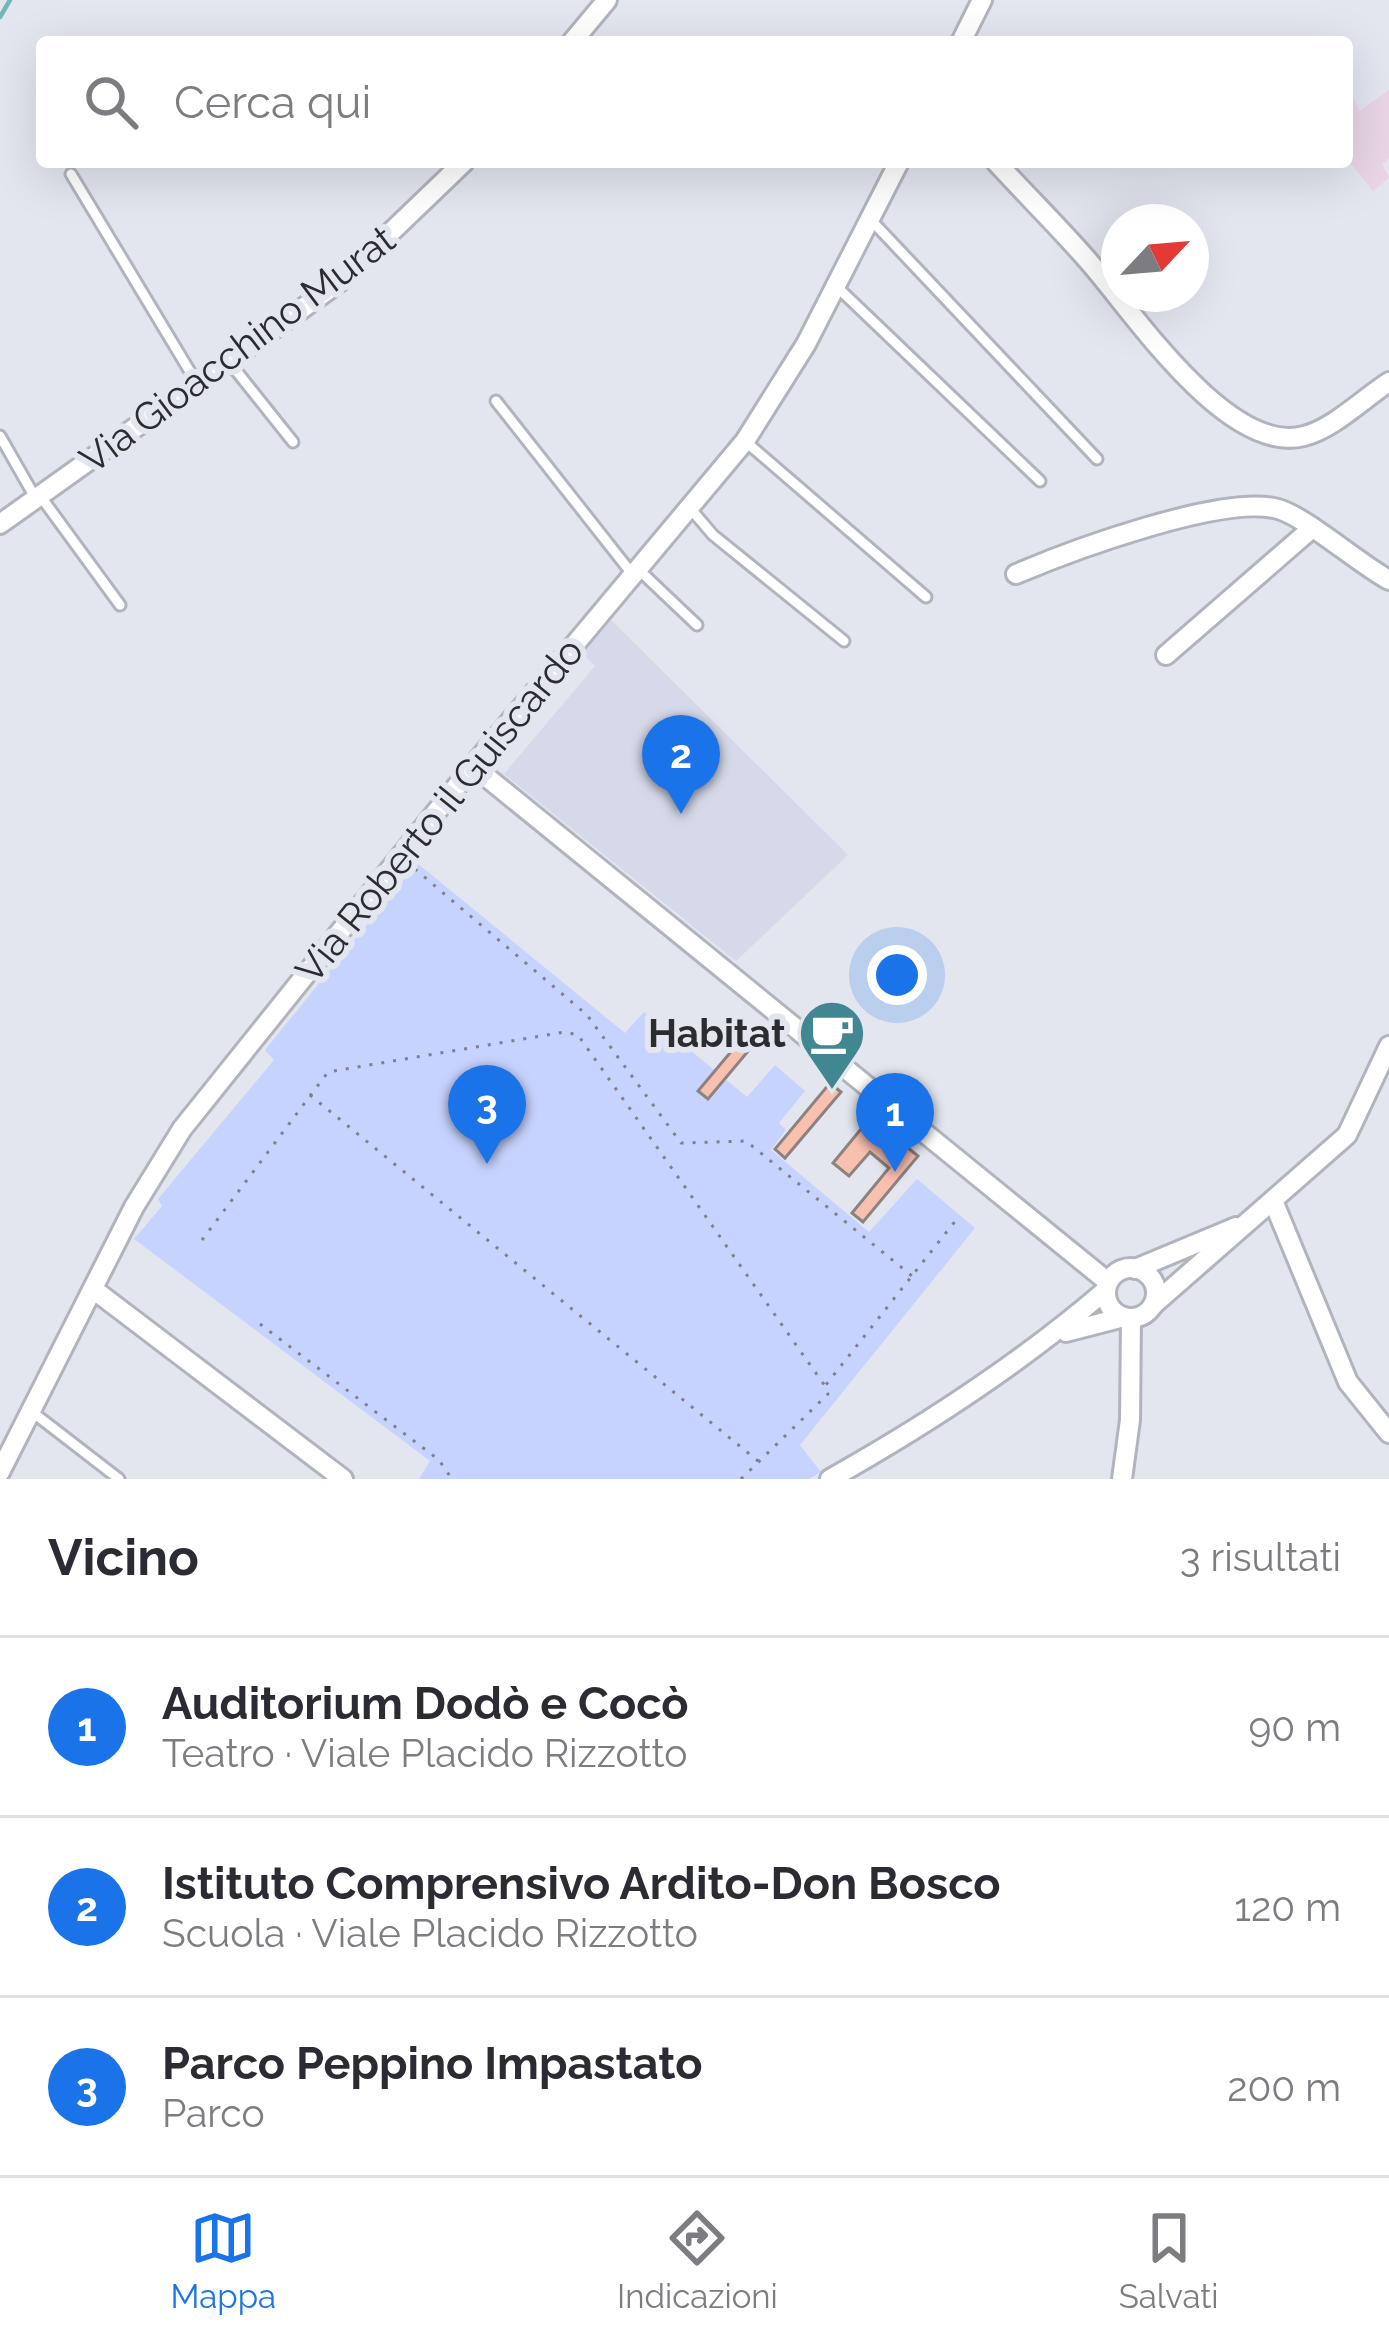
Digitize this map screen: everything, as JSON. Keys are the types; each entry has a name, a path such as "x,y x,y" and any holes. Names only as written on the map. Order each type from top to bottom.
{"street":[{"path":"577,36 607,0"},
{"path":"964,36 982,0"},
{"name":"Via Gioacchino Murat","path":"0,524 338,283 458,168"},
{"name":"Via Roberto il Guiscardo","path":"0,1472 134,1207 182,1129 473,766 745,441 836,286 896,168"},
{"path":"1002,168 1088,259 1185,377 1238,419 1260,430 1306,436 1389,382"},
{"path":"1016,574 1072,550 1225,511 1275,508 1389,580"},
{"path":"1166,655 1310,530"},
{"path":"473,766 1107,1286 1112,1310 1128,1318"},
{"path":"1051,1338 1100,1320 1128,1318 1153,1304 1270,1206 1348,1135 1389,1046"},
{"path":"830,1479 902,1439 1051,1338 1119,1271 1135,1269 1270,1206"},
{"path":"1270,1206 1348,1382 1389,1432"},
{"path":"1135,1269 1153,1282 1153,1304"},
{"path":"93,1289 344,1479"},
{"path":"1121,1479 1130,1420 1128,1318"}],"lane":[{"path":"71,174 198,386"},
{"path":"870,219 1096,459"},
{"path":"836,286 1040,481"},
{"path":"230,363 293,442"},
{"path":"496,401 636,572 697,626"},
{"path":"0,436 39,498 120,605"},
{"path":"745,441 926,597"},
{"path":"690,508 712,535 844,641"},
{"path":"31,1411 118,1479"}],"path":[{"path":"413,867 587,1016 681,1143 746,1141 912,1276"},
{"path":"202,1240 308,1094 340,1066 566,1032 578,1035 826,1386 828,1394 741,1479"},
{"path":"308,1094 758,1461"},
{"path":"826,1386 960,1215"},
{"path":"260,1324 439,1460 452,1479"}],"shaded area":[{"path":"1389,90 1389,158 1382,164 1389,178 1373,191 1353,166 1353,96 1359,111"},
{"path":"609,618 848,855 736,961 504,774 595,666 580,651"},
{"path":"417,863 625,1033 644,1012 747,1097 775,1065 805,1091 779,1123 786,1130 771,1150 869,1232 917,1179 975,1228 800,1445 821,1472 809,1479 419,1479 430,1461 134,1239 162,1206 158,1199 274,1060 265,1050"}],"building":[{"path":"755,1023 765,1031 708,1099 698,1091"},
{"path":"830,1083 841,1092 785,1158 775,1149"},
{"path":"876,1122 918,1156 863,1222 852,1213 889,1168 870,1152 849,1176 833,1163 861,1129 866,1134"}],"waterway":[{"path":"0,17 10,0"}],"place":[{"name":"Istituto Comprensivo Ardito-Don Bosco","path":"681,814"},
{"name":"Habitat","path":"832,1092"},
{"name":"Parco Peppino Impastato","path":"487,1164"},
{"name":"Auditorium Dodò e Cocò","path":"895,1172"}]}
